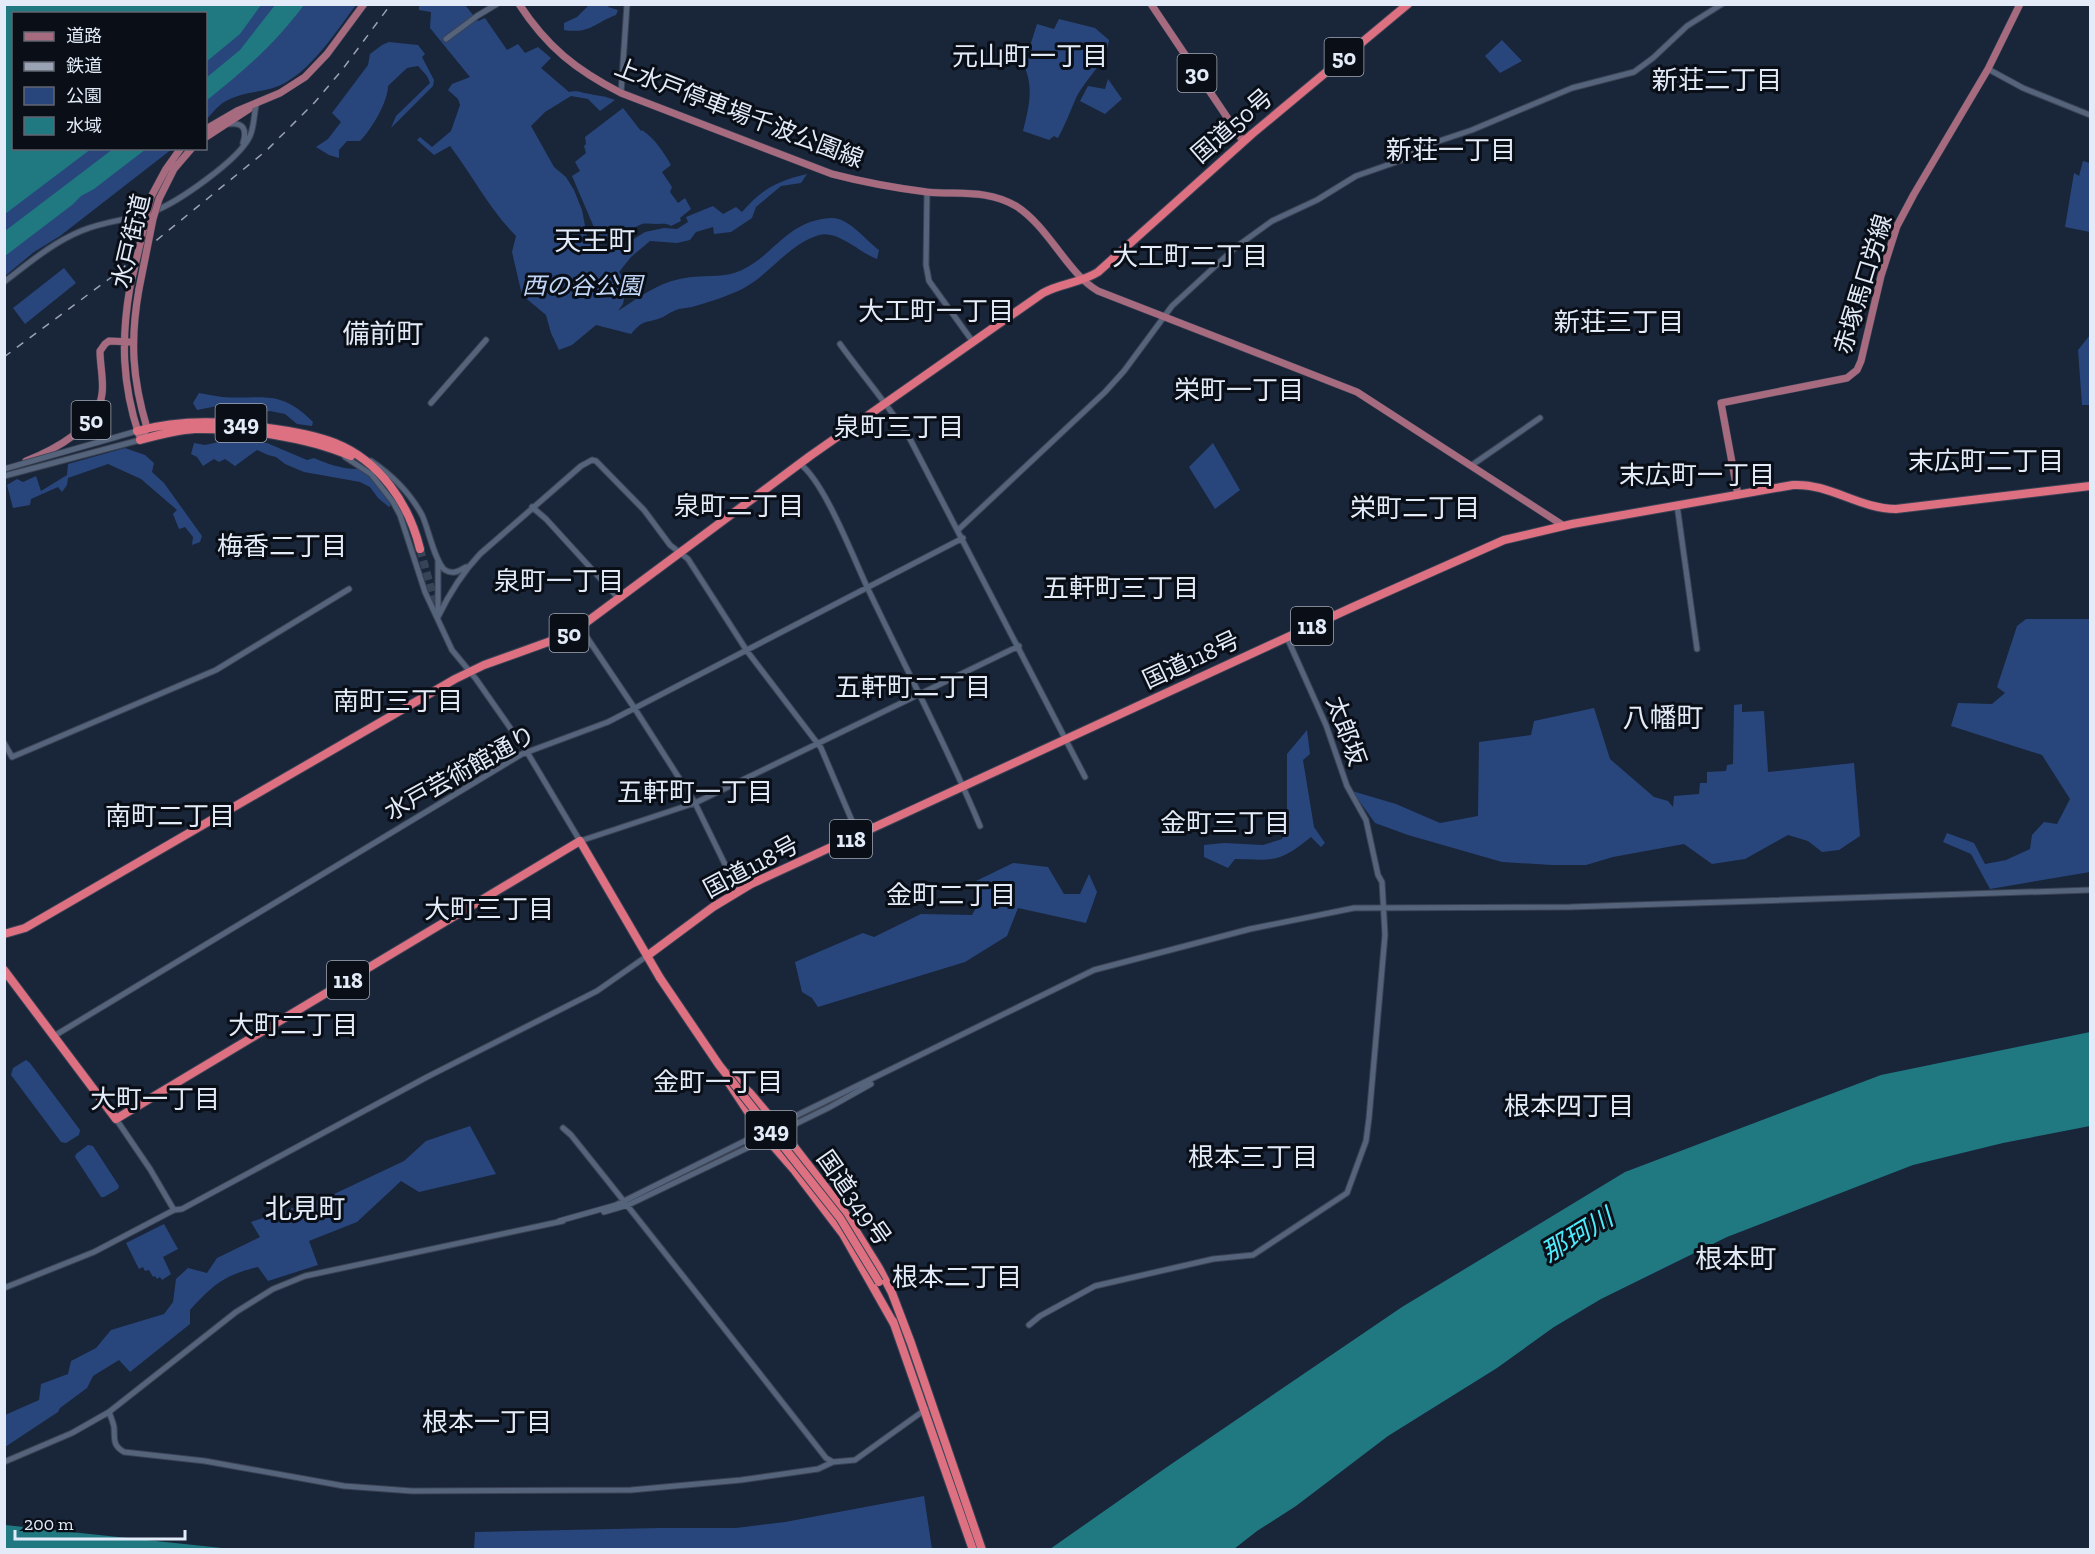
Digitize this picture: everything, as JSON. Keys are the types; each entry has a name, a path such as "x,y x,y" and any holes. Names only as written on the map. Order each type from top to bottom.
{"highway":[{"name":"国道50号","path":"1084,279 1102,268 1244,141 1408,4"},
{"name":"50","path":"4,934 25,928 470,671 562,637 580,627 800,464 1043,293 1084,279"},
{"name":"349","path":"139,435 147,428 181,422 223,422 294,432 334,442 347,448 366,462 391,486 415,528 420,549"},
{"name":"349","path":"139,435 208,429 260,434 318,445 366,462"},
{"name":"118","path":"1564,526 1793,485 1820,487 1873,508 1896,509 2091,486"},
{"name":"国道118号","path":"647,956 738,891 1406,582 1504,540 1564,526"},
{"name":"118","path":"116,1119 580,841"},
{"path":"580,841 647,956"},
{"name":"国道349号","path":"647,956 719,1065 840,1218 879,1282 898,1322 929,1408 973,1550"},
{"path":"4,970 116,1119"},
{"name":"国道349号","path":"669,994 764,1136 795,1171 843,1234 898,1322"},
{"name":"国道349号","path":"705,1046 780,1128 858,1233 892,1293 898,1322"},
{"name":"国道349号","path":"943,1451 982,1550"}],"main road":[{"path":"207,136 256,105 292,86 311,71 327,54 363,4"},
{"name":"上水戸停車場千波公園線","path":"519,4 535,28 562,57 621,93 832,174 864,182 927,192 981,193 1001,199 1032,219 1084,279 1098,291 1357,392 1564,526"},
{"name":"30","path":"1151,4 1244,141"},
{"name":"赤塚馬口労線","path":"1738,495 1721,403 1847,378 1857,370 1881,276 1897,226 1988,69 2020,4"},
{"path":"207,128 237,111 256,105"},
{"name":"水戸街道","path":"123,341 130,287 155,198 166,169 180,150"},
{"name":"水戸街道","path":"132,342 155,198 174,169 190,150"},
{"name":"50","path":"4,469 47,451 92,420 102,394 100,351 109,341 123,341 127,388 139,435"},
{"path":"123,341 132,342"},
{"name":"50","path":"132,342 137,391 147,428"}],"street":[{"path":"446,39 497,4"},
{"path":"621,93 627,4"},
{"path":"958,530 1105,392 1124,371 1163,316 1236,247 1285,213 1323,197 1356,176 1402,160 1427,145 1473,130 1572,88 1634,72 1653,58 1687,26 1722,4"},
{"path":"1988,69 2018,85 2091,115"},
{"path":"4,282 45,250 75,233 99,224 152,212 179,199 240,150 251,134 256,105"},
{"path":"228,124 238,123 244,129 245,136 240,150"},
{"path":"927,192 926,265 929,281 973,342"},
{"path":"431,402 486,340"},
{"path":"840,344 886,403 910,439 1086,777"},
{"path":"1472,465 1540,418"},
{"path":"4,469 99,442 139,435"},
{"path":"4,476 101,449 139,435"},
{"path":"334,442 354,450 378,466 403,489 421,513 441,567 450,572 459,572 470,564 581,466 592,460 596,461 630,495 670,545 688,559 747,651 817,743 858,836"},
{"path":"318,445 362,467 386,492 400,514 426,592 452,650 470,671 527,752 580,841 695,803 1019,646"},
{"path":"800,464 809,470 826,501 964,787 980,826"},
{"path":"1677,506 1697,649"},
{"path":"532,507 554,527 619,599"},
{"name":"水戸芸術館通り","path":"54,1036 205,943 527,752 609,722 963,538"},
{"path":"438,559 438,616"},
{"path":"438,616 470,564"},
{"path":"4,743 12,757 216,670 349,589"},
{"path":"580,627 695,803 738,891"},
{"name":"太郎坂","path":"1029,1325 1048,1311 1095,1286 1213,1259 1253,1255 1347,1193 1359,1162 1367,1130 1385,935 1382,882 1378,875 1366,820 1347,786 1317,704 1299,662 1285,638"},
{"path":"4,1462 72,1433 109,1412 236,1312 273,1289 305,1276 559,1221 626,1203 780,1128 913,1058 1108,965 1294,919 1354,908 1570,907 2091,890"},
{"path":"4,1288 94,1252 174,1210 182,1209 434,1073 597,991 647,956"},
{"path":"116,1119 174,1210"},
{"path":"563,1128 572,1135 681,1276 826,1458 832,1462"},
{"path":"109,1412 114,1426 114,1441 124,1452 205,1461 310,1481 371,1489 470,1492 631,1490 741,1480 818,1468 832,1462 855,1460 929,1408"}],"green space":[{"path":"5,5 356,5 325,46 298,74 274,88 237,96 226,101 207,119 207,12 12,12 12,150 171,150 5,276"},
{"name":"西の谷公園","path":"419,5 465,5 478,21 485,18 507,50 518,44 525,53 538,47 551,58 541,68 569,92 578,91 615,100 600,111 588,99 571,96 545,112 531,126 554,167 566,177 574,190 582,210 587,236 601,249 624,245 645,232 664,228 677,229 688,222 686,217 713,206 723,214 736,207 742,212 756,197 771,187 807,174 801,183 781,186 756,207 752,218 731,232 714,234 713,227 696,232 690,240 677,243 650,241 631,257 619,272 627,282 623,304 618,311 653,289 671,281 736,273 753,264 792,231 816,220 838,219 851,225 879,250 877,259 834,236 819,235 798,245 763,275 739,291 676,310 661,318 643,323 631,334 596,325 572,345 559,350 546,315 522,295 512,252 516,236 489,204 450,146 434,155 417,140 420,137 432,147 451,131 460,105 458,99 448,90 452,84 470,77 430,28 431,12 419,10"},
{"path":"589,5 609,5 608,7 618,10 616,15 587,29 564,30 564,23 577,17"},
{"path":"1059,19 1095,28 1109,40 1104,56 1076,98 1058,138 1054,136 1049,140 1023,131 1030,90 1024,65 1037,24 1054,29"},
{"path":"1502,40 1522,61 1500,73 1485,56"},
{"path":"389,42 418,45 425,54 422,57 434,80 433,86 391,128 396,116 430,83 418,66 407,68 388,86 378,115 360,141 347,141 339,150 339,158 329,155 316,147 328,139 341,122 332,113 368,65 370,54"},
{"path":"1108,79 1122,99 1105,114 1080,101 1088,86 1105,89"},
{"path":"623,108 641,131 651,137 662,150 671,165 662,172 672,187 670,192 678,203 685,198 691,209 680,218 681,221 671,226 642,224 615,242 609,242 596,232 572,176 580,171 575,162 586,153 585,137"},
{"path":"2083,161 2090,163 2090,232 2065,227 2074,173 2079,176"},
{"path":"64,268 76,283 25,324 13,308"},
{"path":"2090,335 2090,405 2082,405 2078,350"},
{"path":"199,393 222,397 260,397 280,400 301,411 313,422 312,426 297,424 285,414 270,411 233,412 217,406 197,410 193,403"},
{"path":"228,440 267,443 307,460 314,458 349,469 360,469 372,479 391,505 389,507 370,487 360,482 304,472 257,450 235,466 225,459 219,462 214,459 203,466 197,457 191,454 194,443 205,445"},
{"path":"1213,443 1240,490 1215,509 1189,467"},
{"path":"125,448 145,455 154,463 152,472 164,483 202,536 200,542 192,545 193,537 185,527 179,529 173,514 177,510 141,479 108,464 68,478 67,485 62,492 58,487 31,499 30,505 13,508 7,485 17,479 23,482 36,476 41,491 67,475 68,464"},
{"path":"2026,619 2090,619 2090,872 1990,889 1971,854 1943,842 1947,833 1974,843 1985,864 2006,860 2030,849 2032,835 2044,822 2057,824 2070,799 2042,755 1951,726 1958,703 1992,704 2005,693 1997,687 2017,626"},
{"path":"1742,704 1742,712 1764,711 1768,772 1854,763 1860,836 1839,850 1822,852 1808,841 1788,835 1745,859 1712,864 1684,844 1613,857 1586,865 1502,862 1375,823 1352,791 1396,804 1440,823 1478,816 1479,742 1531,735 1534,721 1594,708 1610,759 1654,797 1668,801 1673,807 1674,796 1699,794 1700,783 1707,783 1707,772 1726,771 1727,765 1733,764 1734,705"},
{"path":"1307,730 1310,754 1303,760 1314,827 1325,843 1321,847 1311,837 1283,856 1268,859 1235,859 1228,868 1204,857 1204,845 1224,843 1263,845 1282,839 1287,825 1287,754"},
{"path":"1013,863 1048,867 1064,894 1080,894 1089,874 1097,892 1086,923 1018,908 1007,936 965,962 818,1007 812,998 802,992 795,962 863,933 874,937 921,914 972,915 976,908 976,881"},
{"path":"26,1060 80,1130 79,1135 66,1143 61,1142 11,1075 13,1068"},
{"path":"470,1126 496,1174 419,1192 401,1181 357,1222 309,1241 318,1265 268,1281 258,1267 220,1282 190,1310 190,1324 130,1372 119,1360 93,1376 87,1388 60,1408 58,1412 5,1447 5,1415 39,1400 41,1384 68,1374 71,1361 96,1348 111,1330 164,1314 173,1302 176,1279 188,1268 207,1273 217,1258 260,1237 251,1222 332,1195 404,1161 426,1141"},
{"path":"88,1145 93,1146 119,1186 118,1189 104,1197 101,1197 75,1157"},
{"path":"164,1224 178,1249 163,1257 171,1274 162,1280 160,1277 157,1279 153,1277 149,1270 145,1271 143,1267 139,1269 126,1243"},
{"path":"924,1496 932,1549 474,1549 475,1532 736,1528 785,1522"}],"water":[{"path":"5,4 261,4 240,34 207,61 207,12 12,12 12,150 90,150 5,214"},
{"path":"275,5 304,5 282,33 234,79 207,100 207,77 240,50"},
{"path":"112,150 145,150 94,189 81,196 5,256 5,231"},
{"name":"那珂川","path":"2090,1032 2090,1126 2003,1143 1913,1165 1727,1237 1601,1299 1554,1327 1497,1368 1388,1436 1296,1506 1234,1549 1050,1549 1402,1307 1625,1172 1881,1075"},
{"path":"5,1525 222,1548 228,1549 5,1549"}],"tunnel":[{"path":"420,549 438,613"}],"railway":[{"path":"4,357 109,279 267,150 315,102 391,4"}],"district":[{"name":"元山町一丁目","path":"1030,56"},
{"name":"新荘二丁目","path":"1717,80"},
{"name":"新荘一丁目","path":"1451,150"},
{"name":"天王町","path":"595,241"},
{"name":"大工町二丁目","path":"1190,256"},
{"name":"大工町一丁目","path":"936,311"},
{"name":"新荘三丁目","path":"1619,322"},
{"name":"備前町","path":"383,334"},
{"name":"栄町一丁目","path":"1239,390"},
{"name":"泉町三丁目","path":"899,427"},
{"name":"末広町二丁目","path":"1986,461"},
{"name":"末広町一丁目","path":"1697,475"},
{"name":"泉町二丁目","path":"739,506"},
{"name":"栄町二丁目","path":"1415,508"},
{"name":"梅香二丁目","path":"282,546"},
{"name":"泉町一丁目","path":"559,581"},
{"name":"五軒町三丁目","path":"1121,588"},
{"name":"五軒町二丁目","path":"913,687"},
{"name":"南町三丁目","path":"398,701"},
{"name":"八幡町","path":"1663,718"},
{"name":"五軒町一丁目","path":"695,792"},
{"name":"南町二丁目","path":"170,816"},
{"name":"金町三丁目","path":"1225,823"},
{"name":"金町二丁目","path":"951,895"},
{"name":"大町三丁目","path":"489,909"},
{"name":"大町二丁目","path":"293,1025"},
{"name":"金町一丁目","path":"718,1082"},
{"name":"大町一丁目","path":"155,1099"},
{"name":"根本四丁目","path":"1569,1106"},
{"name":"根本三丁目","path":"1253,1157"},
{"name":"北見町","path":"305,1209"},
{"name":"根本町","path":"1736,1259"},
{"name":"根本二丁目","path":"957,1277"},
{"name":"根本一丁目","path":"487,1422"}]}
